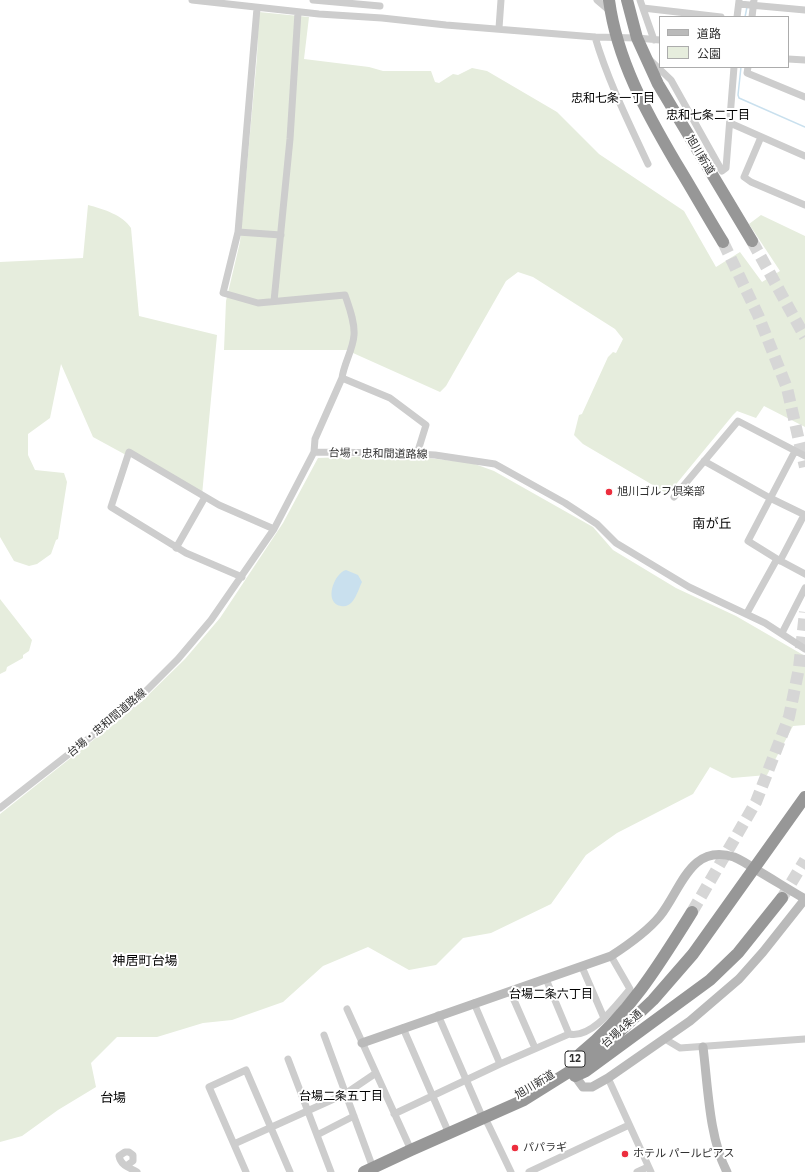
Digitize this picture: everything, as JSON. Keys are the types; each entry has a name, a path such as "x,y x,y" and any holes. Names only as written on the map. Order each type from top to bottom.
{"highway":[{"name":"旭川新道","path":"627,0 637,38 658,84 752,241"},
{"path":"609,5 616,38 630,77 646,111 723,242"},
{"name":"台場4条通","path":"372,1171 411,1150 485,1119 536,1100 572,1070 634,1028 670,994 706,949 805,797"},
{"name":"台場4条通","path":"757,870 805,810"},
{"name":"12","path":"572,1070 586,1071 710,980 738,953 782,898"},
{"name":"12","path":"572,1070 589,1047 628,1008 657,969 692,912"},
{"name":"台場4条通","path":"372,1171 485,1119"},
{"name":"12","path":"411,1150 447,1129 485,1119"}],"street":[{"path":"192,0 257,8 382,18 446,25 499,28 594,37 657,40"},
{"path":"313,0 380,3 382,18"},
{"path":"499,28 501,0"},
{"path":"597,0 609,5"},
{"path":"640,0 642,8 657,40"},
{"path":"746,3 805,10"},
{"path":"738,16 746,3"},
{"path":"746,3 752,16"},
{"path":"257,8 238,232 223,293 258,303 345,295 354,334 342,378 315,439 314,452"},
{"path":"642,8 712,16"},
{"path":"274,301 290,139 298,12"},
{"path":"594,37 599,54 616,96 648,164"},
{"path":"645,56 671,80 722,171 726,168 734,68"},
{"path":"789,59 805,60"},
{"path":"748,68 747,73 805,95"},
{"path":"730,123 805,156"},
{"path":"762,137 744,177 751,182 805,205"},
{"path":"238,232 281,235"},
{"path":"342,378 390,398 426,425 417,454"},
{"path":"674,497 738,421 805,456"},
{"path":"795,451 748,541 778,560 805,574"},
{"path":"242,577 176,548 111,507 129,452 219,505 274,529"},
{"name":"台場・忠和間道路線","path":"0,808 134,703 178,659 211,620 274,529 314,452 417,454 495,464 597,524 616,543 689,587 747,613 782,633 805,649"},
{"path":"704,461 770,498 805,515 747,613"},
{"path":"176,548 205,497"},
{"path":"782,633 805,588"},
{"path":"362,1043 438,1015 610,956 637,938 660,917 688,871 696,862 707,857 726,856 735,858 805,899 764,952 739,979 690,1021 666,1039 592,1087 583,1087 572,1070"},
{"path":"394,1114 535,1048 569,1034 576,1035 597,1025 630,990 610,956"},
{"path":"582,966 604,1018"},
{"path":"546,979 569,1034"},
{"path":"510,991 535,1048"},
{"path":"474,1003 500,1064"},
{"path":"347,1009 411,1150"},
{"path":"438,1015 510,1172"},
{"path":"403,1028 447,1129"},
{"path":"324,1035 354,1116 372,1171"},
{"path":"666,1039 680,1048 805,1039"},
{"path":"703,1047 714,1136 719,1154 727,1172"},
{"path":"288,1059 331,1172"},
{"path":"246,1172 209,1087 246,1070 290,1172"},
{"path":"234,1144 346,1094 376,1074"},
{"path":"608,1078 649,1170 637,1172"},
{"path":"317,1135 354,1116"},
{"path":"529,1172 629,1125"},
{"path":"126,1166 137,1172"}],"green space":[{"path":"259,12 309,17 304,59 369,67 383,71 431,71 435,82 439,83 453,74 458,75 472,68 487,71 557,112 599,154 684,211 716,267 740,252 762,282 780,271 749,224 761,215 805,236 805,427 764,406 756,418 737,411 668,494 583,444 574,435 579,415 582,414 608,357 613,352 616,353 623,339 615,329 533,277 518,272 506,281 446,386 440,392 353,353 353,350 224,350 226,301 240,242 257,57"},
{"path":"88,205 118,216 131,228 139,316 217,335 202,495 146,461 126,455 93,437 61,364 50,418 28,434 28,455 35,470 64,473 67,482 58,539 56,540 51,554 37,564 29,566 14,561 0,537 0,262 83,258"},
{"path":"401,455 472,463 494,471 593,527 613,550 676,588 736,616 805,656 805,725 793,726 767,775 732,778 710,767 693,794 617,833 586,855 551,904 491,933 463,938 436,965 409,970 368,947 323,966 283,1002 232,1020 203,1023 157,1037 117,1037 91,1063 96,1087 58,1110 22,1136 0,1142 0,814 140,703 185,659 220,618 283,523 318,458"},
{"path":"0,599 32,640 29,651 23,655 23,658 7,667 6,671 0,674"}],"water":[{"path":"346,570 358,575 362,582 357,595 352,602 347,606 341,606 332,600 332,588 338,576"}],"waterway":[{"path":"745,16 747,7"},
{"path":"741,68 739,98 805,127"}],"tunnel":[{"path":"752,241 805,337"},
{"path":"723,242 758,315 787,388 805,467"},
{"path":"692,912 756,802 789,717 799,668 805,612"},
{"path":"782,898 805,860"}],"place":[{"name":"旭川ゴルフ倶楽部","path":"609,492"},
{"name":"パパラギ","path":"515,1148"},
{"name":"ホテル パールピアス","path":"625,1154"}],"district":[{"name":"忠和七条一丁目","path":"613,99"},
{"name":"忠和七条二丁目","path":"708,116"},
{"name":"南が丘","path":"712,524"},
{"name":"神居町台場","path":"145,961"},
{"name":"台場二条六丁目","path":"551,995"},
{"name":"台場二条五丁目","path":"341,1097"},
{"name":"台場","path":"113,1098"}]}
